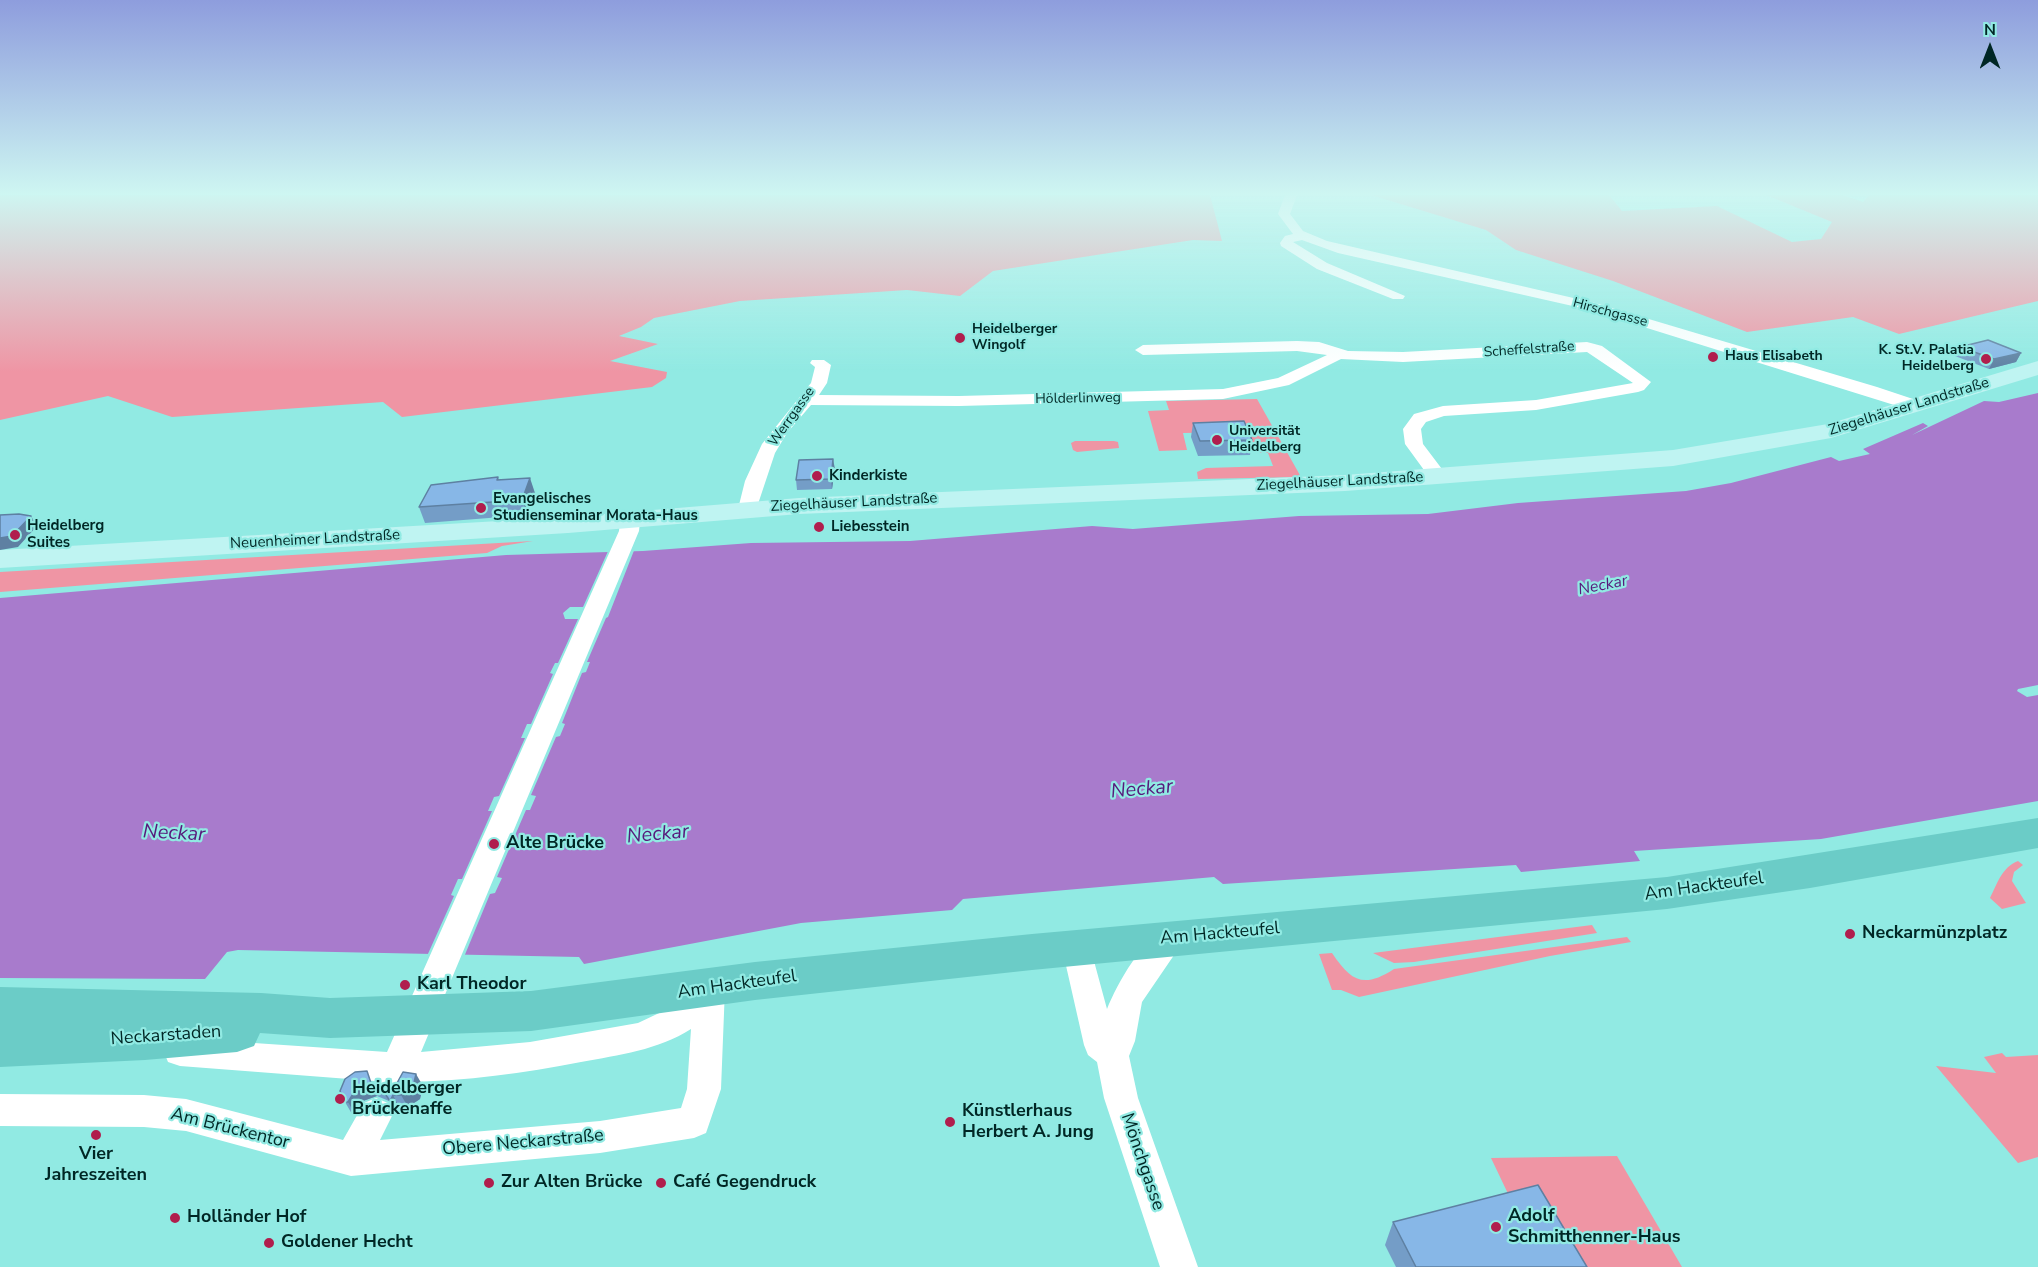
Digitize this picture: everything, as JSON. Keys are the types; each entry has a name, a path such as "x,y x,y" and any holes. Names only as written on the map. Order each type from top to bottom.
{"main road":[{"name":"Ziegelhäuser Landstraße","path":"629,526 748,509 1438,477 1712,453 1841,428 2038,368"},
{"name":"Neuenheimer Landstraße","path":"0,559 629,526"},
{"name":"Am Hackteufel","path":"400,1017 542,1010 709,988 1077,948 1667,893 1810,872 2038,833"},
{"name":"Neckarstaden","path":"0,1007 261,1013 330,1018 400,1017"},
{"name":"Neckarstaden","path":"0,1046 145,1039 258,1029 330,1018"}],"street":[{"path":"1303,254 1322,266 1398,296"},
{"name":"Hirschgasse","path":"1355,254 1603,310 1871,390 1913,405"},
{"name":"Scheffelstraße","path":"1143,350 1298,346 1318,347 1340,354 1421,357 1587,347 1597,349 1643,382 1638,387 1544,404 1453,409 1420,418 1412,429 1414,444 1438,477"},
{"name":"Hölderlinweg","path":"808,400 931,401 1223,394 1283,381 1340,354"},
{"name":"Werrgasse","path":"748,509 757,474 777,435 808,400 825,367 818,363"},
{"path":"391,1082 629,526"},
{"path":"1112,1055 1120,1043 1126,1001 1170,939"},
{"name":"Mönchgasse","path":"1077,948 1100,1045 1112,1055 1120,1098 1179,1267"},
{"path":"145,1039 149,1046 156,1050 362,1066 449,1066 499,1062 599,1045 664,1028 688,1016 696,1009 709,988"},
{"name":"Obere Neckarstraße","path":"351,1159 600,1137 694,1122 704,1089 709,988"},
{"name":"Am Brückentor","path":"0,1110 144,1111 186,1115 351,1159"},
{"path":"351,1159 376,1114"}],"shaded area":[{"path":"0,254 1102,254 993,271 960,296 907,290 740,301 654,318 641,327 619,336 658,344 610,361 667,372 666,378 652,387 402,417 383,402 172,417 108,396 0,420"},
{"path":"1529,254 2038,254 2038,301 1899,334 1853,317 1747,332 1613,281"},
{"name":"Universität Heidelberg","path":"1257,399 1301,477 1198,479 1197,472 1206,468 1273,466 1268,453 1254,453 1245,432 1183,433 1187,450 1159,451 1148,411 1169,410 1166,401"},
{"path":"1075,441 1114,441 1118,442 1119,448 1077,452 1073,450 1071,443"},
{"path":"533,541 502,546 487,553 0,592 0,572"},
{"path":"2018,861 2023,865 2014,872 2012,881 2026,903 2002,909 1990,898 2004,872"},
{"path":"1592,925 1597,933 1414,962 1394,963 1373,953"},
{"path":"1627,937 1631,942 1550,956 1359,997 1341,990 1332,990 1319,954 1332,953 1352,976 1366,980 1374,979 1394,969"},
{"path":"2002,1053 2006,1057 2038,1055 2038,1157 2018,1163 1936,1066 1996,1073 1984,1057"},
{"path":"1617,1156 1682,1267 1566,1267 1511,1200 1491,1158"}],"water":[{"name":"Neckar","path":"2038,393 2038,685 2017,691 2027,697 2038,695 2038,801 1821,839 1634,851 1640,861 1521,872 1516,865 1223,884 1214,877 963,899 952,910 801,923 584,964 579,957 238,950 227,952 205,979 0,978 0,598 506,555 643,551 751,543 910,541 1092,526 1133,529 1299,516 1428,514 1518,503 1686,491 1731,483 1831,457 1839,461 1870,454 1863,449 1923,423 1928,426 1912,435 1984,401 1999,402"}],"pier":[{"name":"Alte Brücke","path":"635,548 608,617 587,662 590,662 586,672 582,673 562,723 565,724 560,736 556,737 531,795 536,796 530,810 526,810 497,877 502,878 495,893 490,894 464,957 427,956 454,896 451,895 458,879 462,879 492,811 488,811 494,797 499,796 525,738 521,738 527,724 531,724 553,674 550,673 555,663 558,663 578,619 565,619 563,613 570,607 583,607 609,549"}],"building":[{"path":"1988,340 2021,353 1994,359 1960,347"},
{"path":"1244,421 1252,440 1200,441 1193,423"},
{"path":"833,459 831,479 796,480 799,460"},
{"path":"498,477 497,480 530,478 522,500 419,507 431,485"},
{"path":"0,515 31,516 12,536 0,538"},
{"path":"367,1071 371,1083 384,1087 397,1083 403,1072 416,1074 413,1087 401,1095 393,1095 390,1101 382,1089 370,1084 356,1089 348,1102 345,1102 340,1091 345,1079 355,1072"},
{"path":"1538,1185 1587,1267 1416,1267 1393,1222"}],"place":[{"name":"Heidelberger Wingolf","path":"960,338"},
{"name":"Haus Elisabeth","path":"1713,357"},
{"name":"K. St.V. Palatia Heidelberg","path":"1986,359"},
{"name":"Universität Heidelberg","path":"1217,440"},
{"name":"Kinderkiste","path":"817,476"},
{"name":"Evangelisches Studienseminar Morata-Haus","path":"481,508"},
{"name":"Liebesstein","path":"819,527"},
{"name":"Heidelberg Suites","path":"15,535"},
{"name":"Alte Brücke","path":"494,844"},
{"name":"Neckarmünzplatz","path":"1850,934"},
{"name":"Karl Theodor","path":"405,985"},
{"name":"Heidelberger Brückenaffe","path":"340,1099"},
{"name":"Künstlerhaus Herbert A. Jung","path":"950,1122"},
{"name":"Vier Jahreszeiten","path":"96,1135"},
{"name":"Zur Alten Brücke","path":"489,1183"},
{"name":"Café Gegendruck","path":"661,1183"},
{"name":"Holländer Hof","path":"175,1218"},
{"name":"Adolf Schmitthenner-Haus","path":"1496,1227"},
{"name":"Goldener Hecht","path":"269,1243"}]}
